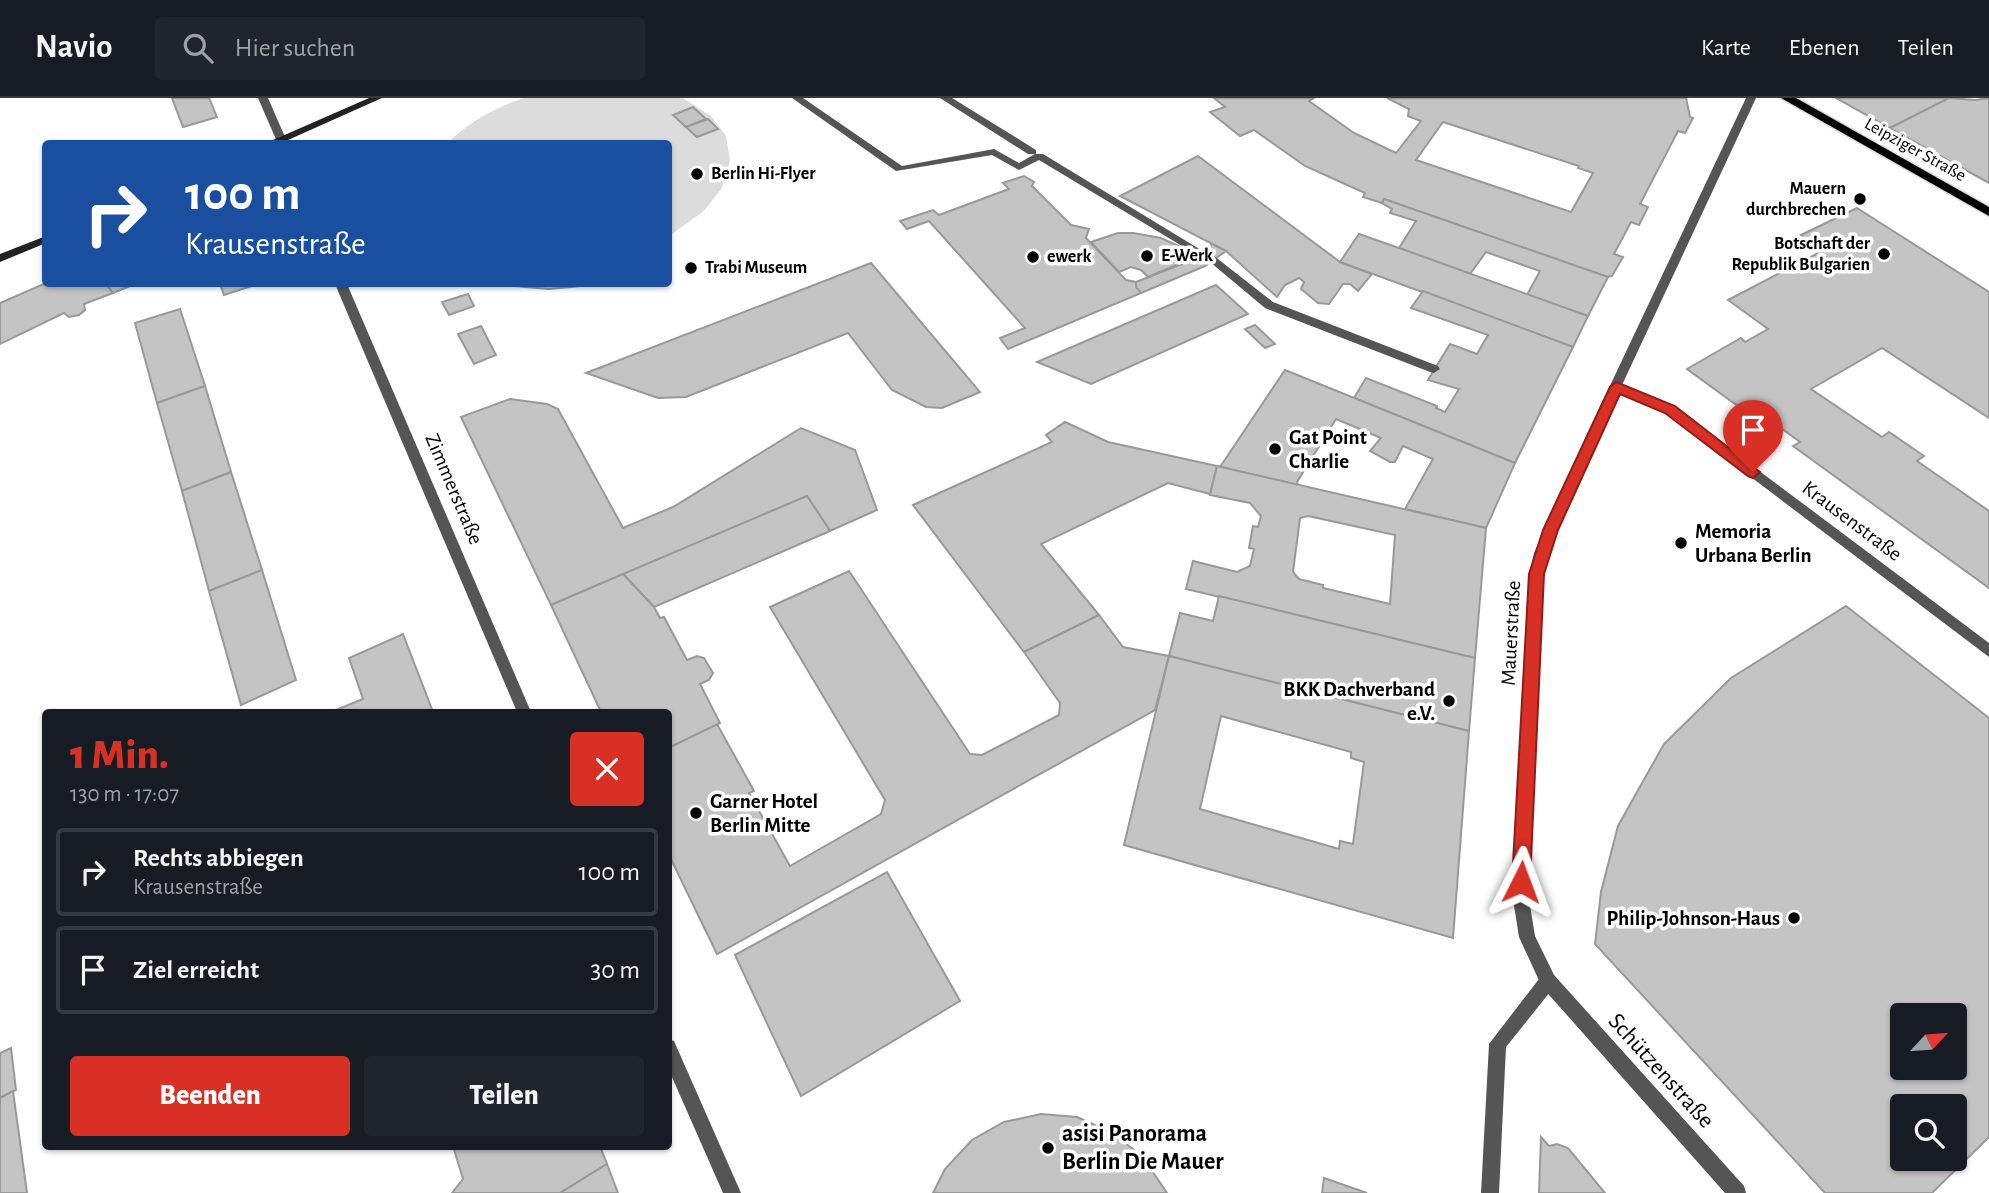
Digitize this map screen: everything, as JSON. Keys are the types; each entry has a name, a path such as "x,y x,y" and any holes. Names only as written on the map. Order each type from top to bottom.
{"main road":[{"path":"284,140 377,98"},
{"name":"Leipziger Straße","path":"1787,98 1989,212"},
{"path":"0,258 42,241"}],"street":[{"path":"263,98 282,140"},
{"path":"797,98 901,169 994,152 1019,167 1039,156 1201,253"},
{"path":"945,98 1032,152"},
{"name":"Mauerstraße","path":"1548,981 1527,937 1521,915 1520,893 1537,574 1550,530 1751,98"},
{"path":"1214,260 1269,305 1434,369"},
{"name":"Zimmerstraße","path":"342,287 523,709"},
{"name":"Krausenstraße","path":"1616,387 1670,410 1989,651"},
{"path":"1490,1193 1498,1044 1548,981"},
{"name":"Schützenstraße","path":"1548,981 1737,1193"},
{"path":"672,1055 732,1193"}],"shaded area":[{"name":"Berlin Hi-Flyer","path":"524,98 683,98 711,116 726,136 730,160 722,188 704,211 672,234 672,140 452,140 483,116"}],"building":[{"path":"172,98 209,98 217,117 183,127"},
{"path":"1214,98 1314,98 1309,101 1354,133 1396,153 1421,121 1408,116 1409,109 1387,98 1686,98 1690,117 1693,118 1685,133 1678,131 1640,204 1648,207 1639,225 1631,222 1614,254 1623,257 1612,276 1608,277 1384,199 1382,203 1363,197 1365,193 1305,166 1254,130 1240,136 1210,112 1225,107","holes":["1443,122 1579,166 1578,168 1593,173 1571,212 1416,160"]},
{"path":"1836,98 1949,98 1890,128"},
{"path":"1949,98 1989,98 1989,183 1890,128"},
{"path":"693,107 706,119 686,127 673,115"},
{"path":"708,119 718,129 697,137 686,127"},
{"path":"1198,156 1340,262 1372,274 1358,291 1350,284 1343,284 1329,304 1318,303 1301,289 1304,282 1299,278 1285,285 1277,297 1226,251 1120,196"},
{"name":"ewerk","path":"1024,176 1034,182 1032,186 1071,225 1089,229 1086,238 1126,280 1136,282 1141,293 1008,349 1000,338 1025,328 929,221 907,229 900,221 933,210 939,215 1009,189 1003,183"},
{"path":"1384,199 1608,277 1588,316 1527,295 1540,271 1486,252 1470,274 1399,248 1416,221 1390,213 1392,209 1382,203"},
{"path":"1857,208 1989,292 1989,418 1882,348 1811,389 1882,437 1889,432 1924,456 1917,461 1989,511 1989,588 1793,446 1800,442 1771,421 1764,425 1687,369 1741,338 1745,342 1768,329 1728,300 1824,250 1801,235"},
{"name":"E-Werk","path":"1118,233 1161,238 1181,247 1193,258 1148,277 1141,270 1131,267 1119,272 1091,242"},
{"path":"1359,234 1588,316 1573,347 1340,262"},
{"path":"1212,244 1226,251 1205,266 1141,293 1136,287 1136,282 1192,260"},
{"path":"871,263 980,392 942,408 926,407 892,390 848,333 686,397 658,398 586,373"},
{"path":"42,285 42,287 108,287 113,293 84,304 85,310 79,315 69,317 64,313 0,344 0,303"},
{"path":"1216,285 1248,314 1091,384 1037,362"},
{"path":"108,287 128,287 113,293"},
{"path":"221,287 249,287 224,295"},
{"path":"526,287 571,287 549,289"},
{"path":"1423,291 1573,347 1515,463 1354,398 1366,378 1437,406 1436,408 1445,412 1459,389 1428,380 1450,344 1477,354 1488,335 1411,308"},
{"path":"468,294 474,306 449,315 442,302"},
{"path":"180,309 205,386 157,403 135,323"},
{"path":"1255,325 1275,344 1265,348 1245,329"},
{"path":"481,326 496,355 474,364 458,334"},
{"name":"Gat Point Charlie","path":"1285,370 1515,463 1486,528 1405,509 1433,459 1403,446 1395,462 1390,462 1370,451 1381,438 1336,419 1297,482 1298,485 1220,467"},
{"path":"205,386 231,472 182,491 157,403"},
{"path":"510,399 547,404 558,409 623,528 673,507 801,428 855,450 877,510 830,531 807,496 551,605 461,417"},
{"path":"1065,422 1108,442 1217,466 1210,494 1168,483 1041,544 1099,615 1024,652 913,505 1052,442 1046,435"},
{"path":"1217,466 1486,528 1475,658 1186,589 1193,561 1237,572 1250,566 1254,549 1249,548 1253,526 1258,527 1261,516 1250,503 1210,495","holes":["1308,516 1395,535 1390,604 1323,588 1323,585 1299,579 1293,572 1300,518"]},
{"path":"231,472 262,570 209,591 182,491"},
{"path":"807,496 830,531 654,607 623,574"},
{"path":"262,570 296,680 241,705 209,591"},
{"path":"849,571 970,754 982,755 1059,715 1060,703 1024,652 1099,615 1123,647 1169,656 1155,710 717,954 672,861 672,746 717,724 754,791 749,793 790,866 881,814 885,800 770,607"},
{"path":"623,574 654,607 660,618 664,617 687,660 697,656 704,658 713,673 709,680 700,684 720,723 672,746 672,709 600,709 551,605"},
{"path":"1219,596 1475,658 1469,731 1169,656 1180,613 1213,621"},
{"name":"Philip-Johnson-Haus","path":"1846,606 1989,718 1989,1137 1967,1159 1967,1094 1890,1094 1890,1171 1954,1171 1932,1193 1825,1193 1595,944 1601,892 1618,826 1664,744 1731,678"},
{"path":"403,634 432,709 338,709 363,699 349,658"},
{"path":"1169,656 1469,731 1453,938 1124,845","holes":["1221,716 1351,752 1351,758 1364,762 1353,844 1340,841 1339,849 1200,809"]},
{"path":"887,872 960,1001 801,1096 735,955"},
{"path":"11,1048 16,1090 0,1098 0,1053"},
{"path":"13,1091 27,1193 0,1193 0,1098"},
{"name":"asisi Panorama Berlin Die Mauer","path":"1041,1114 1077,1117 1111,1132 1142,1156 1167,1193 933,1193 945,1169 972,1140 1004,1122"},
{"path":"1541,1137 1549,1146 1557,1144 1568,1148 1605,1193 1539,1193"},
{"path":"454,1150 602,1150 607,1164 560,1193 452,1193 463,1179"},
{"path":"607,1164 618,1193 560,1193"},
{"path":"1324,1178 1367,1193 1322,1193"}],"place":[{"name":"Berlin Hi-Flyer","path":"697,174"},
{"name":"Mauern durchbrechen","path":"1860,199"},
{"name":"Botschaft der Republik Bulgarien","path":"1884,254"},
{"name":"E-Werk","path":"1147,256"},
{"name":"ewerk","path":"1033,257"},
{"name":"Trabi Museum","path":"691,268"},
{"name":"Gat Point Charlie","path":"1275,449"},
{"name":"Memoria Urbana Berlin","path":"1681,543"},
{"name":"BKK Dachverband e.V.","path":"1449,701"},
{"name":"Garner Hotel Berlin Mitte","path":"696,813"},
{"name":"Philip-Johnson-Haus","path":"1794,918"},
{"name":"asisi Panorama Berlin Die Mauer","path":"1048,1148"}],"route":[{"path":"1521,882 1537,574 1550,530 1616,387 1670,410 1753,472"}]}
